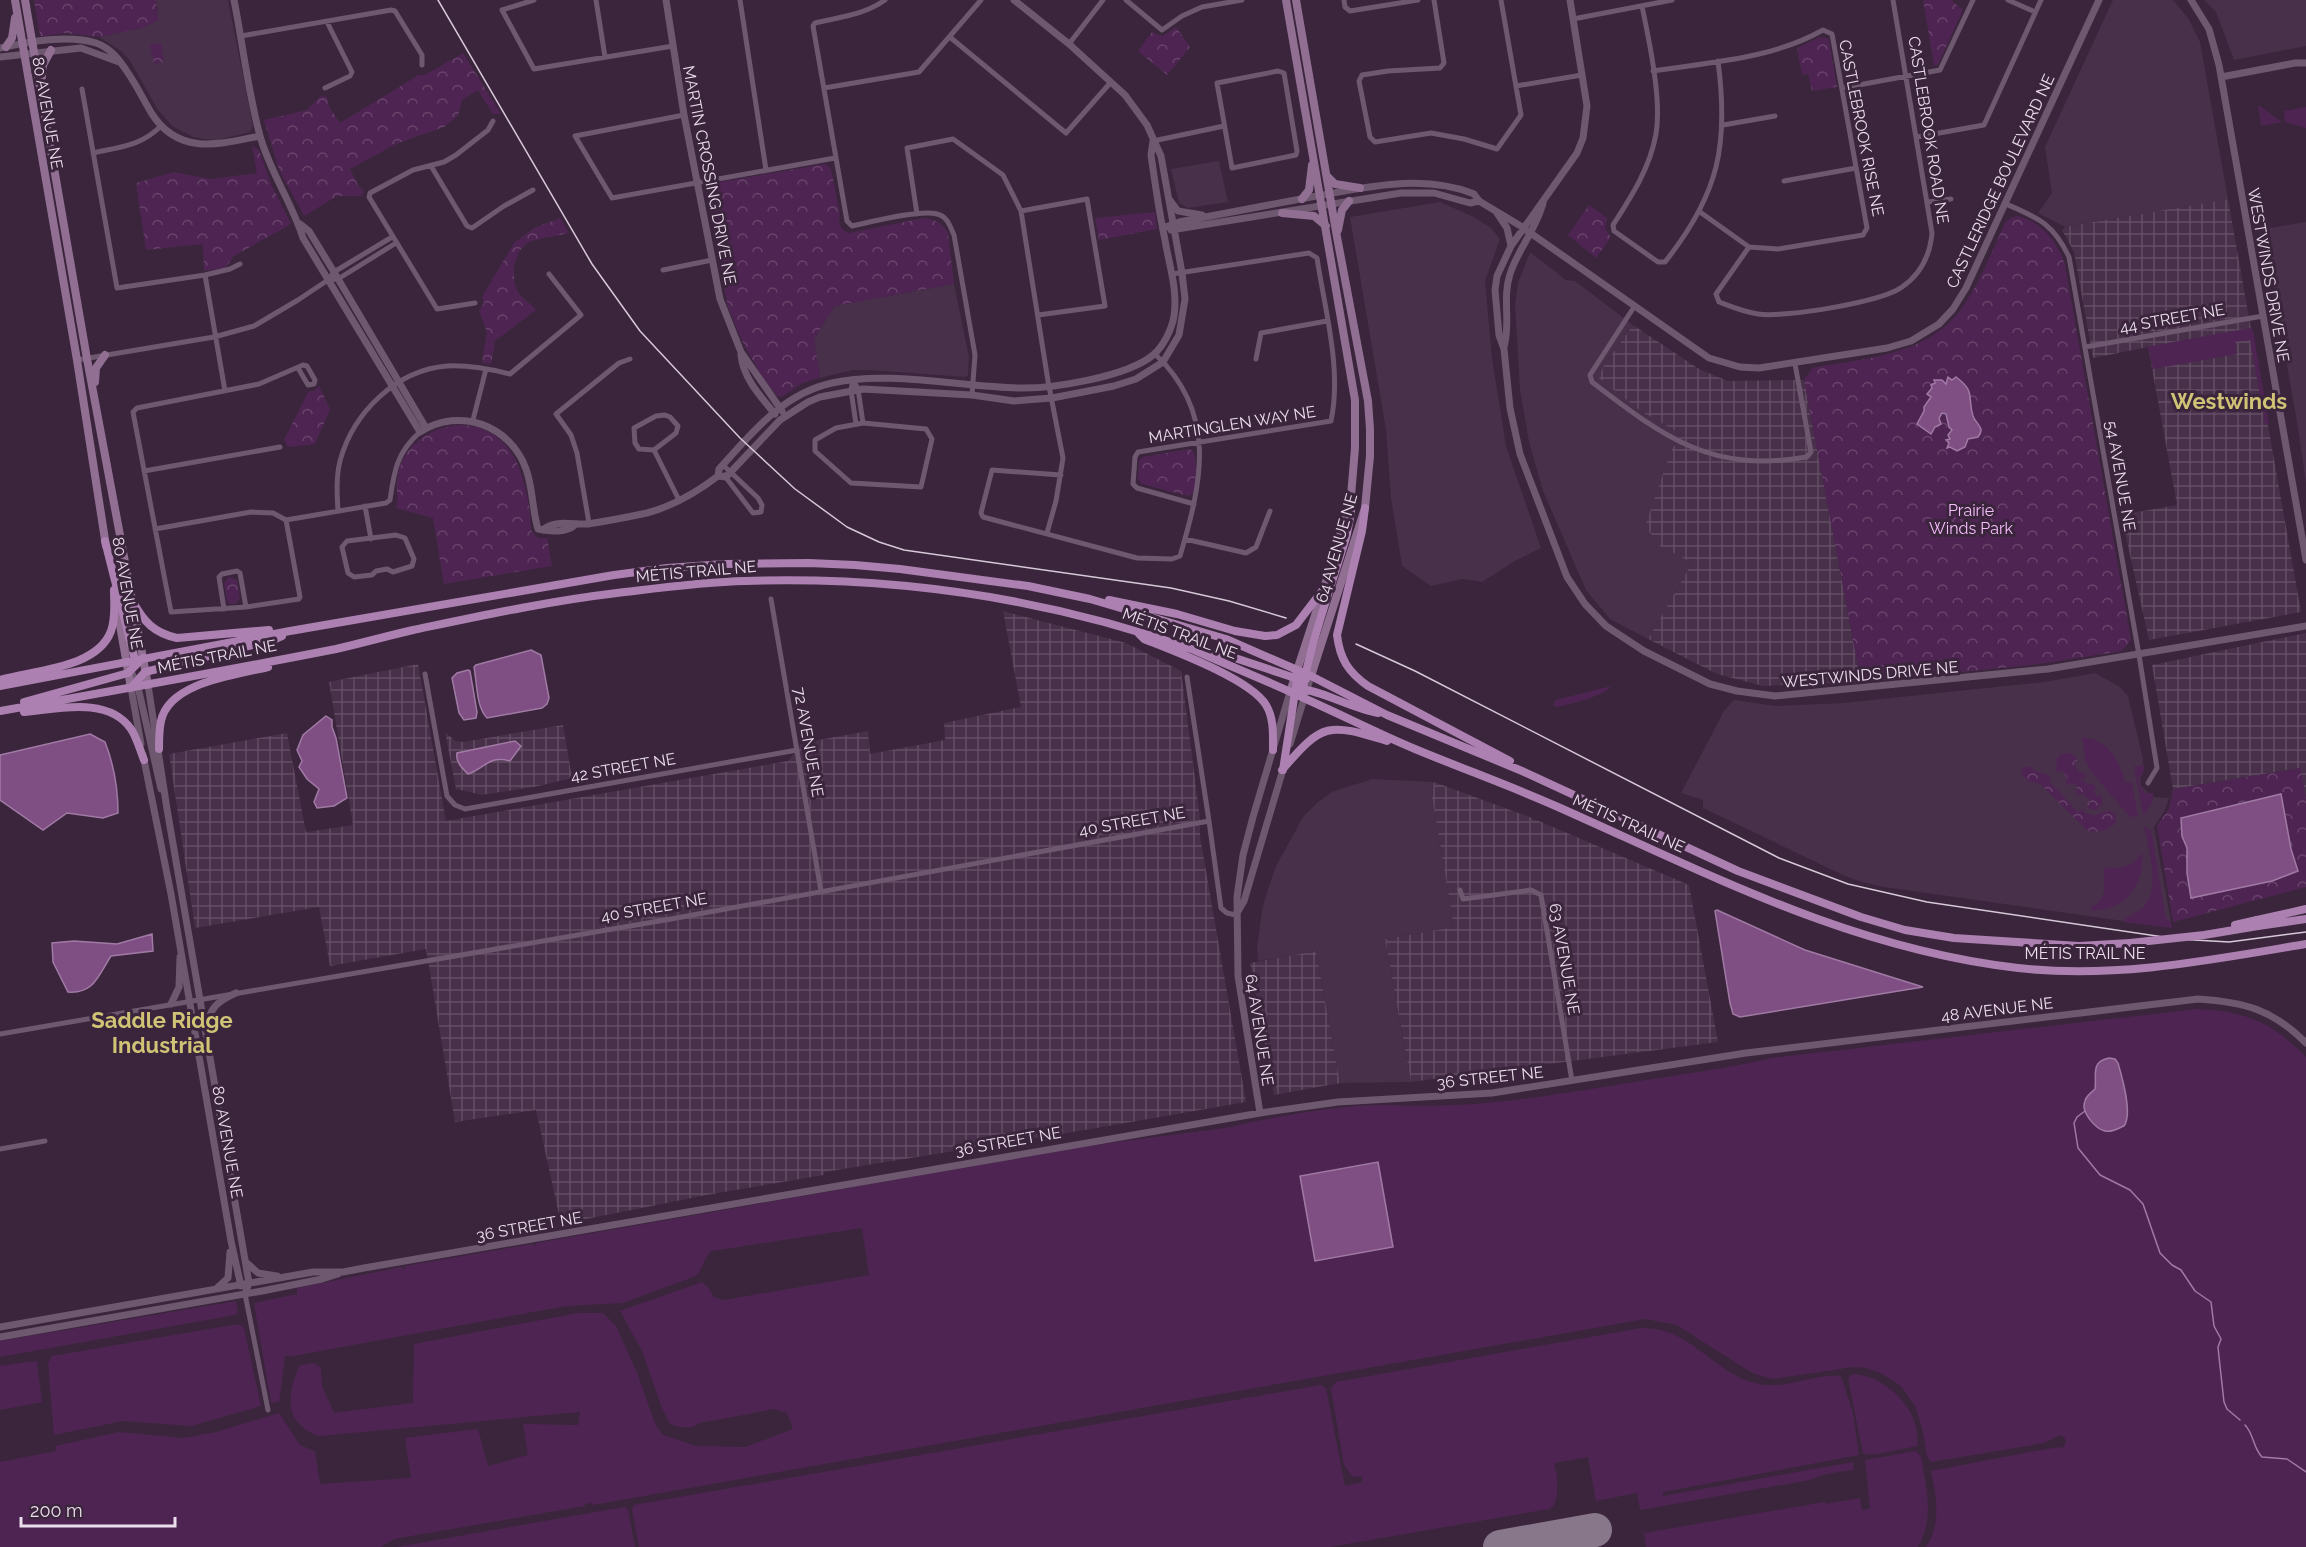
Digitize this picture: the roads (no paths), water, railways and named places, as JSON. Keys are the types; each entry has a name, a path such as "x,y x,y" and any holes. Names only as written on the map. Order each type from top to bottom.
{"main road":[{"name":"80 AVENUE NE","path":"25,0 87,358 133,602 133,665"},
{"name":"64 AVENUE NE","path":"1286,0 1355,400 1355,448 1351,496 1322,591 1300,684"},
{"name":"64 AVENUE NE","path":"1296,0 1368,400 1370,456 1365,508 1300,684"},
{"name":"80 AVENUE NE","path":"16,4 77,360 105,541 114,590 133,665 140,682"},
{"path":"3,48 14,30 16,4"},
{"path":"41,90 43,65 51,50"},
{"path":"1302,199 1311,183 1313,154"},
{"path":"1327,176 1335,184 1360,188"},
{"path":"1337,237 1341,215 1349,201"},
{"path":"1282,213 1314,216 1326,226"},
{"path":"95,402 96,368 105,355"},
{"path":"1282,770 1300,684 1347,534 1351,496"},
{"path":"1365,508 1362,531 1337,635 1343,661 1354,677 1368,686 1508,759 1522,771"},
{"path":"105,541 133,665 140,682 273,640 290,631"},
{"name":"MÉTIS TRAIL NE","path":"0,686 133,665 290,631 614,575 667,568 724,564 809,563 900,569 1028,586 1090,599 1226,639 1300,684 1414,748 1556,806 1655,852 1850,932 1954,959 2022,968 2084,971 2144,969 2306,944"},
{"name":"MÉTIS TRAIL NE","path":"0,711 140,682 338,648 421,629 615,593 751,581 792,580 906,585 1030,605 1094,619 1300,684 1388,715 1522,771 1738,871 1861,917 1905,930 1954,938 2079,946 2192,937 2257,923 2306,919"},
{"path":"0,680 71,663 93,654 104,644 111,633 114,621 114,590"},
{"path":"1090,599 1128,603 1235,631 1264,636 1277,635 1296,626 1322,591"},
{"path":"133,602 148,626 163,635 177,638 271,630 290,631"},
{"path":"1137,632 1144,639 1210,667 1251,690 1264,702 1270,712 1273,723 1273,750"},
{"path":"159,749 163,715 173,699 181,692 216,680 338,648"},
{"path":"1194,650 1223,654 1364,711 1388,715"},
{"path":"0,711 133,665"},
{"path":"0,711 101,709 128,725 144,760"},
{"path":"1282,770 1319,733 1336,729 1350,730 1414,748"},
{"path":"2257,923 2306,909"}],"street":[{"path":"234,0 260,136 274,175 298,222 303,238 395,383"},
{"path":"534,0 502,10 534,69 673,46"},
{"path":"596,0 604,57"},
{"name":"MARTIN CROSSING DRIVE NE","path":"666,0 684,115 720,299 741,352 782,417"},
{"path":"741,0 766,170"},
{"path":"885,0 867,10 815,23 813,26 847,221 852,226 917,214 937,213 948,221 954,235 975,355 972,395"},
{"path":"824,88 919,72 951,38 981,0"},
{"path":"154,529 251,512 273,513 286,520 386,503 390,500 394,470 403,450 423,430 451,421 473,420 499,433 517,450 527,470 538,529 548,532 572,528 576,524 589,524 649,512 679,500 700,489 723,472 782,417 820,397 855,390 972,395 1014,401 1052,398 1114,386 1136,379 1163,362 1179,335 1183,320 1185,299 1182,273 1161,156 1138,110 1069,44 1014,0"},
{"path":"1069,44 1103,0"},
{"path":"1126,0 1162,30 1182,16 1202,8 1242,0"},
{"path":"1344,0 1345,7 1350,11 1418,0"},
{"path":"1434,0 1444,63 1440,68 1411,68 1362,75 1359,81 1370,137 1374,142 1431,133 1464,139 1497,149 1521,115 1501,0"},
{"path":"1526,231 1541,212 1543,202 1577,153 1587,122 1587,106 1570,0"},
{"path":"1573,19 1672,0"},
{"name":"CASTLEBROOK ROAD NE","path":"1749,247 1716,294 1719,302 1740,310 1773,315 1793,314 1877,298 1901,288 1921,268 1932,241 1928,202 1893,0"},
{"path":"1842,88 1940,70 1973,0"},
{"path":"2008,0 2035,12"},
{"path":"1917,137 1984,125 2041,0"},
{"name":"CASTLERIDGE BOULEVARD NE","path":"1173,227 1210,216 1360,188 1407,183 1440,185 1474,194 1479,201 1494,209 1696,350 1725,363 1759,368 1887,348 1911,340 1939,324 1953,309 1966,288 2099,0"},
{"name":"WESTWINDS DRIVE NE","path":"2191,0 2209,29 2221,77 2306,560"},
{"path":"1642,6 1658,114 1656,134 1641,181 1613,225 1614,231 1658,262 1665,262 1682,241 1700,212 1715,171 1723,125 1718,61"},
{"path":"241,36 391,10 395,11 422,55 422,65"},
{"path":"325,88 350,76 351,72 327,22"},
{"name":"CASTLEBROOK RISE NE","path":"1653,71 1756,55 1804,41 1823,30 1832,34 1867,228 1863,235 1778,249 1749,247"},
{"path":"951,38 1066,133 1111,82"},
{"path":"3,48 79,39 97,44 110,50 121,63 161,126 185,140 207,145 260,136"},
{"path":"0,57 81,48 121,63"},
{"path":"2221,77 2306,61"},
{"path":"1282,71 1298,151 1296,155 1232,168 1224,126 1217,83 1282,71"},
{"path":"1516,86 1582,75"},
{"path":"82,89 117,288 206,275 240,264"},
{"path":"684,115 575,136 612,198 835,158"},
{"path":"1723,125 1775,116"},
{"path":"475,303 436,309 369,197 370,193 412,170 431,166 456,155 488,130 493,121"},
{"path":"93,153 135,144 151,137 161,126"},
{"path":"1154,141 1224,126"},
{"path":"917,214 907,148 953,139 1003,175 1022,211 1049,386 1063,458 1047,533"},
{"path":"723,472 776,409 815,388 853,379 1020,388 1049,386 1120,372 1139,365 1155,354 1168,333 1174,316 1172,274 1150,155 1154,141"},
{"path":"431,166 467,226 472,228 533,190"},
{"path":"1784,181 1856,168"},
{"name":"CASTLERIDGE BOULEVARD NE","path":"1173,227 1419,193 1434,193 1470,203 1479,201"},
{"path":"1167,197 1178,211 1210,216"},
{"path":"1022,211 1087,199 1105,306 1038,315"},
{"path":"1928,202 1951,199"},
{"name":"54 AVENUE NE","path":"2006,204 2040,219 2062,243 2069,257 2157,770 2148,783"},
{"path":"1494,209 1507,228 1511,246"},
{"path":"1700,212 1749,247"},
{"path":"298,222 309,231 423,430"},
{"path":"1162,228 1173,227"},
{"name":"WESTWINDS DRIVE NE","path":"1526,231 1511,246 1497,276 1495,290 1510,408 1520,454 1567,577 1585,604 1606,626 1630,644 1690,676 1737,691 1796,696 1907,682 2048,669 2306,626"},
{"name":"WESTWINDS DRIVE NE","path":"1504,349 1508,335 1506,289 1526,231"},
{"path":"336,276 392,237"},
{"path":"77,360 214,337 254,326 328,280 396,243"},
{"name":"MARTINGLEN WAY NE","path":"1172,274 1309,253 1317,258 1327,321 1335,401 1331,422 1138,452 1135,457 1133,475 1133,484 1137,488 1194,504"},
{"path":"663,270 712,260"},
{"path":"338,511 337,485 340,463 347,440 367,410 395,383 423,371 445,366 486,369 510,374 581,315 549,274"},
{"path":"206,275 214,337 225,392"},
{"path":"1634,307 1590,375 1592,382 1639,418 1670,438 1713,456 1738,460 1782,461 1807,457 1811,452 1795,364"},
{"name":"44 STREET NE","path":"2085,347 2263,316"},
{"path":"1256,358 1261,333 1327,321"},
{"path":"1061,475 992,470 981,513 983,517 1137,558 1172,559 1180,556 1200,478 1198,443 1192,409 1183,386 1155,354"},
{"path":"589,524 577,453 570,435 556,414 619,363 630,359"},
{"path":"286,520 300,597 296,601 171,612 133,412 135,409 259,384 298,369"},
{"path":"473,420 486,369"},
{"path":"853,379 860,424"},
{"path":"665,415 678,426 676,434 654,450 639,449 635,443 634,428 665,415"},
{"path":"860,424 926,429 932,439 921,487 851,483 815,451 815,440 836,428 860,424"},
{"path":"144,471 280,447"},
{"path":"654,450 679,500"},
{"path":"723,472 758,498 763,508 761,512 753,513 723,472"},
{"path":"365,506 371,539"},
{"path":"1185,539 1246,553 1256,548 1270,511"},
{"path":"401,535 405,538 414,558 412,566 393,572 387,569 376,571 372,575 350,576 342,547 344,543 371,539 401,535"},
{"path":"224,609 219,577 222,574 237,571 240,573 246,607"},
{"name":"72 AVENUE NE","path":"771,599 821,891"},
{"name":"42 STREET NE","path":"425,674 447,796 455,805 465,809 797,750"},
{"path":"1187,677 1209,822"},
{"path":"140,682 158,776 167,809"},
{"name":"80 AVENUE NE","path":"140,682 159,749 167,809 249,1283 245,1294"},
{"name":"80 AVENUE NE","path":"140,682 144,760 180,940 231,1241 240,1285 245,1294 268,1410"},
{"name":"64 AVENUE NE","path":"1260,1113 1238,976 1236,915 1243,855 1273,750 1300,684"},
{"name":"64 AVENUE NE","path":"1236,915 1244,902 1282,770"},
{"name":"40 STREET NE","path":"0,1034 671,919 1209,822 1221,908 1227,913 1236,915"},
{"name":"63 AVENUE NE","path":"1460,890 1463,899 1531,890 1541,895 1572,1081"},
{"path":"171,1004 179,982 180,940"},
{"path":"210,1058 208,1021 211,1011 221,1001 237,993"},
{"name":"48 AVENUE NE","path":"1680,1064 1746,1053 2198,999 2240,1003 2256,1008 2277,1019 2306,1043"},
{"name":"36 STREET NE","path":"0,1327 288,1276 313,1272 343,1272 1260,1113 1338,1102 1481,1094 1680,1064"},
{"path":"0,1149 45,1141"},
{"path":"213,1290 228,1278 231,1241"},
{"path":"245,1260 258,1273 288,1276"},
{"name":"36 STREET NE","path":"0,1337 322,1280 343,1272"}],"waterway":[{"path":"2085,1111 2077,1117 2074,1123 2078,1148 2100,1175 2130,1190 2143,1204 2160,1253 2181,1270 2195,1291 2211,1302 2214,1326 2221,1339 2218,1347 2224,1402 2227,1409 2240,1420"},
{"path":"2245,1425 2262,1457 2287,1459 2306,1472"}],"tram line":[{"path":"438,0 592,264 640,331 740,438 795,489 847,527 879,542 904,550 1171,588 1229,601 1286,618"},
{"path":"1356,644 1415,671 1779,858 1848,884 1927,902 2177,939 2229,942 2306,932"}],"district":[{"name":"Westwinds","path":"2229,401"},
{"name":"Saddle Ridge Industrial","path":"162,1032"}],"park label":[{"name":"Prairie Winds Park","path":"1971,519"}]}
